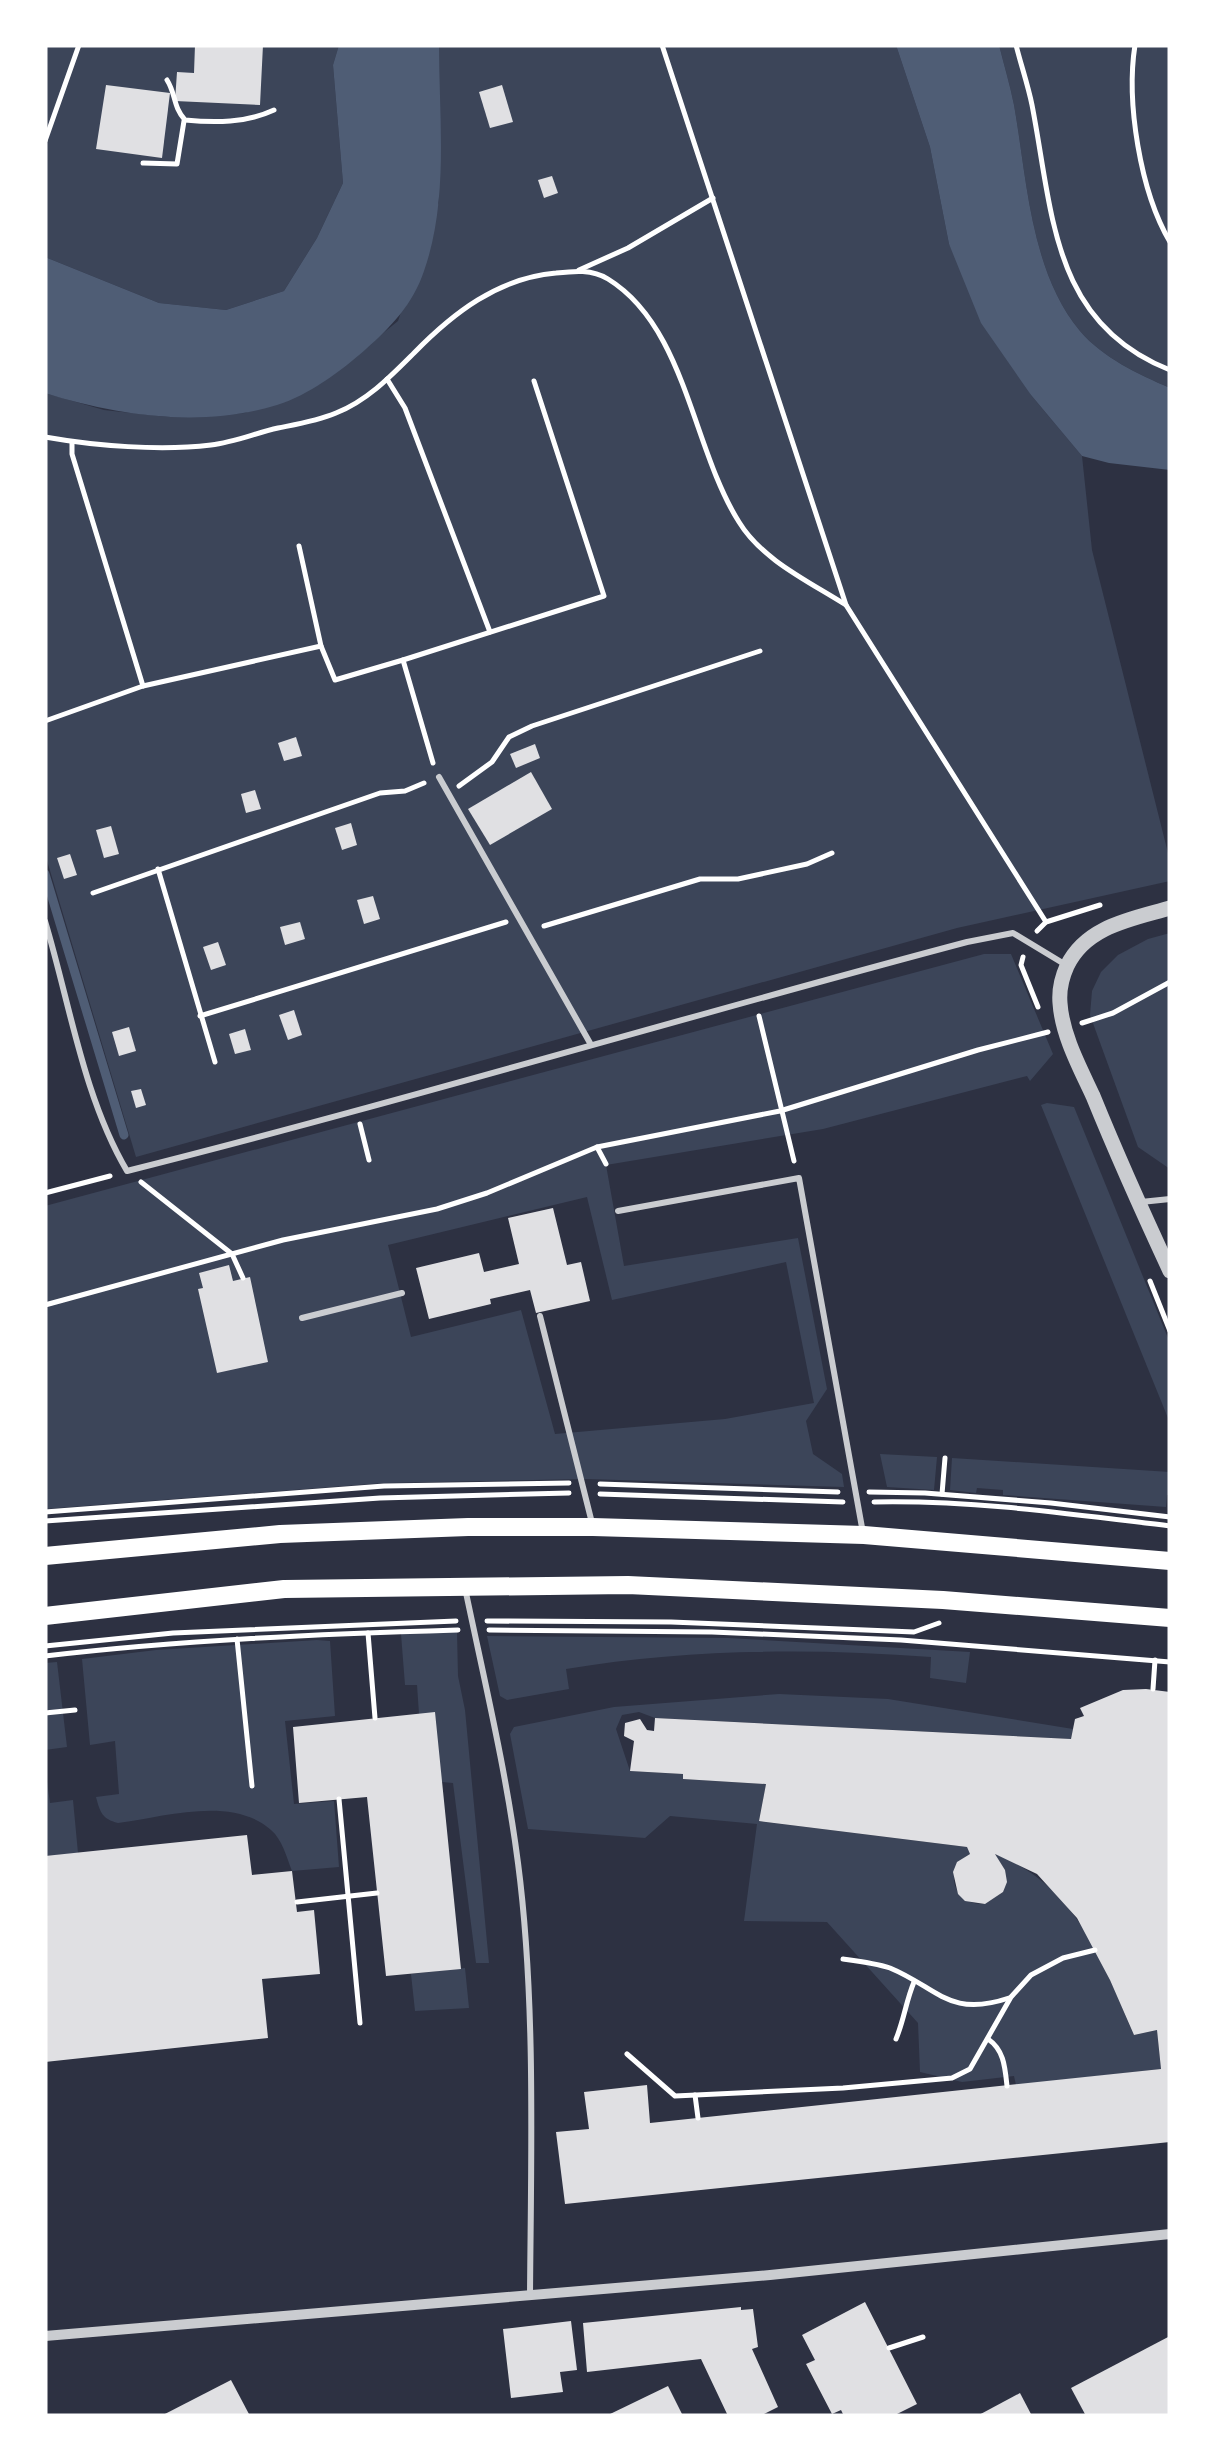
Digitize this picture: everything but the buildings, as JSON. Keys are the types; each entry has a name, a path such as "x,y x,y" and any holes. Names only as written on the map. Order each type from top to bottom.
{"main road":[{"path":"45,1556 280,1534 593,1527 864,1536 1170,1562"},
{"path":"45,1616 284,1590 464,1585 687,1588 1000,1604 1170,1618"}],"street":[{"path":"1170,908 1110,926 1078,950 1067,966 1060,1004 1065,1028 1170,1271"},
{"path":"45,2336 770,2276 1170,2234"}],"lane":[{"path":"439,776 590,1044"},
{"path":"45,921 90,1082 114,1148 127,1171 968,942 1013,934 1067,966"},
{"path":"618,1211 798,1178 864,1536"},
{"path":"1137,1202 1170,1200"},
{"path":"302,1318 402,1293"},
{"path":"540,1316 593,1527"},
{"path":"464,1585 506,1782 518,1865 526,1957 530,2296"}],"path":[{"path":"45,141 78,45"},
{"path":"662,45 846,605 1046,922"},
{"path":"1016,45 1032,102 1058,246 1074,288 1111,334 1141,356 1170,370"},
{"path":"1134,45 1132,88 1140,152 1158,218 1170,242"},
{"path":"167,80 175,109 184,120 214,123 257,118 274,110"},
{"path":"143,163 176,164 184,120"},
{"path":"45,436 128,446 211,445 312,422 342,411 387,379 462,309 485,294 547,274 579,270 628,248 713,198"},
{"path":"579,270 603,276 632,295 666,347 716,478 740,525 789,570 846,605"},
{"path":"387,379 405,408 490,632"},
{"path":"299,546 321,646 335,680 604,596 534,382"},
{"path":"72,442 72,454 143,686"},
{"path":"45,721 143,686 321,646"},
{"path":"447,791 465,784 492,762 508,737 532,726 760,651"},
{"path":"93,893 380,793 405,791 439,776 427,752 402,660"},
{"path":"527,932 700,879 738,879 807,864 832,853"},
{"path":"158,869 215,1062"},
{"path":"200,1016 519,918"},
{"path":"45,1305 310,1234 437,1209 597,1147 780,1111 1048,1032 1021,965 1027,942"},
{"path":"1065,1028 1113,1013 1170,982"},
{"path":"755,998 798,1178"},
{"path":"356,1111 369,1160"},
{"path":"597,1147 606,1164"},
{"path":"45,1193 127,1171"},
{"path":"162,1199 232,1254 243,1278"},
{"path":"942,1494 945,1458"},
{"path":"45,1512 384,1486 582,1483 926,1492 1170,1517"},
{"path":"925,1511 926,1492"},
{"path":"1074,1522 1076,1505"},
{"path":"45,1646 173,1633 473,1625 671,1622 914,1632 946,1620"},
{"path":"45,1656 237,1639 473,1625 901,1640 1170,1662"},
{"path":"368,1632 375,1718"},
{"path":"237,1639 252,1786"},
{"path":"1152,1690 1155,1660"},
{"path":"45,1713 75,1710"},
{"path":"339,1799 360,2023"},
{"path":"297,1902 377,1893"},
{"path":"628,2054 675,2096 952,2078 970,2069 1011,1997 1031,1975 1063,1958 1095,1950"},
{"path":"842,1958 889,1968 936,1996 958,2003 978,2005 1011,1997"},
{"path":"896,2039 914,1982"},
{"path":"988,2038 1003,2059 1007,2086"},
{"path":"695,2095 698,2118"},
{"path":"888,2348 923,2337"}],"shaded area":[{"path":"45,45 339,45 333,65 343,183 317,238 284,291 226,310 159,303 45,257"},
{"path":"339,45 439,45 441,159 437,216 424,271 400,314 366,349 324,382 289,401 249,412 160,416 101,408 45,393 45,257 159,303 226,310 284,291 317,238 343,183 333,65"},
{"path":"439,45 896,45 930,147 949,244 1031,395 1082,456 1092,550 1170,861 1170,881 957,928 136,1157 45,854 45,393 104,410 168,417 245,413 320,384 398,321 439,202"},
{"path":"896,45 999,45 1014,105 1033,223 1050,281 1063,307 1089,341 1122,364 1170,388 1170,470 1082,456 1031,395 981,323 949,244 930,147"},
{"path":"999,45 1170,45 1170,388 1099,349 1080,331 1050,281 1033,223 1014,105"},
{"path":"1170,933 1170,1169 1138,1147 1090,1015 1092,991 1101,972 1118,955 1148,939"},
{"path":"984,954 1011,954 1053,1054 1030,1081 1027,1076 823,1129 606,1165 624,1266 798,1238 827,1389 806,1421 813,1454 842,1474 844,1487 586,1479 384,1483 45,1509 45,1206","holes":["587,1197 612,1300 786,1262 814,1403 725,1419 555,1434 521,1310 411,1337 388,1245"]},
{"path":"1041,1105 1074,1107 1170,1343 1170,1423"},
{"path":"880,1454 937,1457 934,1490 887,1487"},
{"path":"952,1458 1170,1472 1170,1495 1166,1507 1003,1495 1003,1490 950,1490"},
{"path":"457,1632 458,1676 465,1710 489,1963 476,1963 453,1783 442,1782 419,1714 417,1685 405,1685 401,1634"},
{"path":"487,1636 728,1638 970,1652 966,1683 930,1678 931,1657 748,1652 657,1657 566,1669 569,1689 507,1700 500,1696"},
{"path":"330,1641 335,1716 285,1721 294,1804 334,1801 339,1867 292,1871 275,1834 255,1819 237,1813 197,1811 118,1823 102,1814 96,1797 119,1794 115,1741 90,1745 82,1659 156,1650"},
{"path":"57,1662 67,1747 45,1750 45,1663"},
{"path":"779,1694 888,1699 1073,1729 1071,1739 655,1718 639,1712 622,1715 616,1729 630,1771 766,1784 759,1821 967,1847 970,1854 956,1868 955,1885 965,1899 974,1903 985,1904 1003,1892 1005,1870 995,1854 1023,1868 1047,1885 1083,1928 1134,2035 1157,2030 1161,2069 1016,2085 1014,2076 962,2082 920,2072 918,2023 827,1922 744,1921 757,1824 670,1816 645,1838 528,1829 510,1734 514,1727 614,1707"},
{"path":"45,1767 50,1803 73,1800 78,1853 45,1856"},
{"path":"465,1968 469,2008 415,2011 411,1974"}],"waterway":[{"path":"45,874 124,1135"}]}
